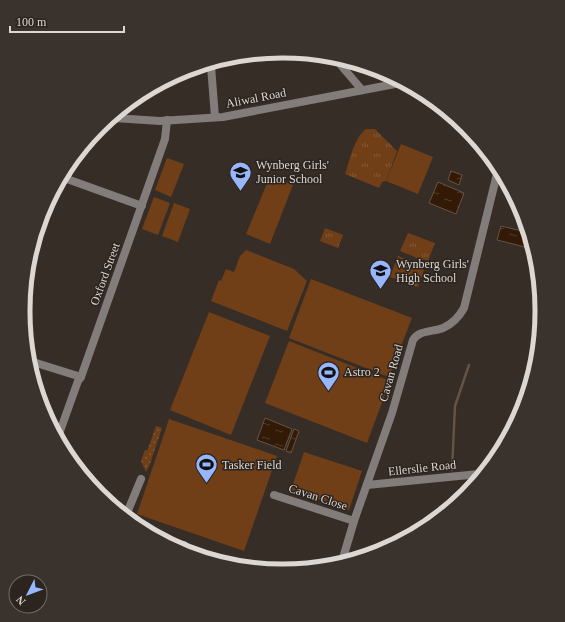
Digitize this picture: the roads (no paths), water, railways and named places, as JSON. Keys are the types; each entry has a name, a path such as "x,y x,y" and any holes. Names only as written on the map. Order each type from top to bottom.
{"street":[{"path":"341,65 362,90"},
{"path":"211,69 215,118"},
{"name":"Aliwal Road","path":"119,118 160,121 215,118 394,85"},
{"name":"Oxford Street","path":"60,430 142,206 165,139 167,120"},
{"name":"Cavan Road","path":"344,556 354,521 390,419 413,340 420,333 448,326 457,318 464,308 496,177"},
{"path":"68,179 142,206"},
{"path":"36,363 81,377"},
{"name":"Ellerslie Road","path":"367,486 474,475"},
{"path":"128,510 141,478"},
{"name":"Cavan Close","path":"274,495 354,521"}],"water":[{"path":"451,171 462,175 459,185 448,180"},
{"path":"438,182 464,193 456,214 429,203"},
{"path":"501,226 522,231 526,244 525,247 497,240"},
{"path":"265,418 292,429 284,450 257,440"},
{"path":"294,429 299,431 291,453 286,451"}],"waterway":[{"path":"452,470 455,406 469,365"}],"place":[{"name":"Wynberg Girls' Junior School","path":"241,192"},
{"name":"Wynberg Girls' High School","path":"381,290"},
{"name":"Astro 2","path":"328,392"},
{"name":"Tasker Field","path":"207,484"}]}
